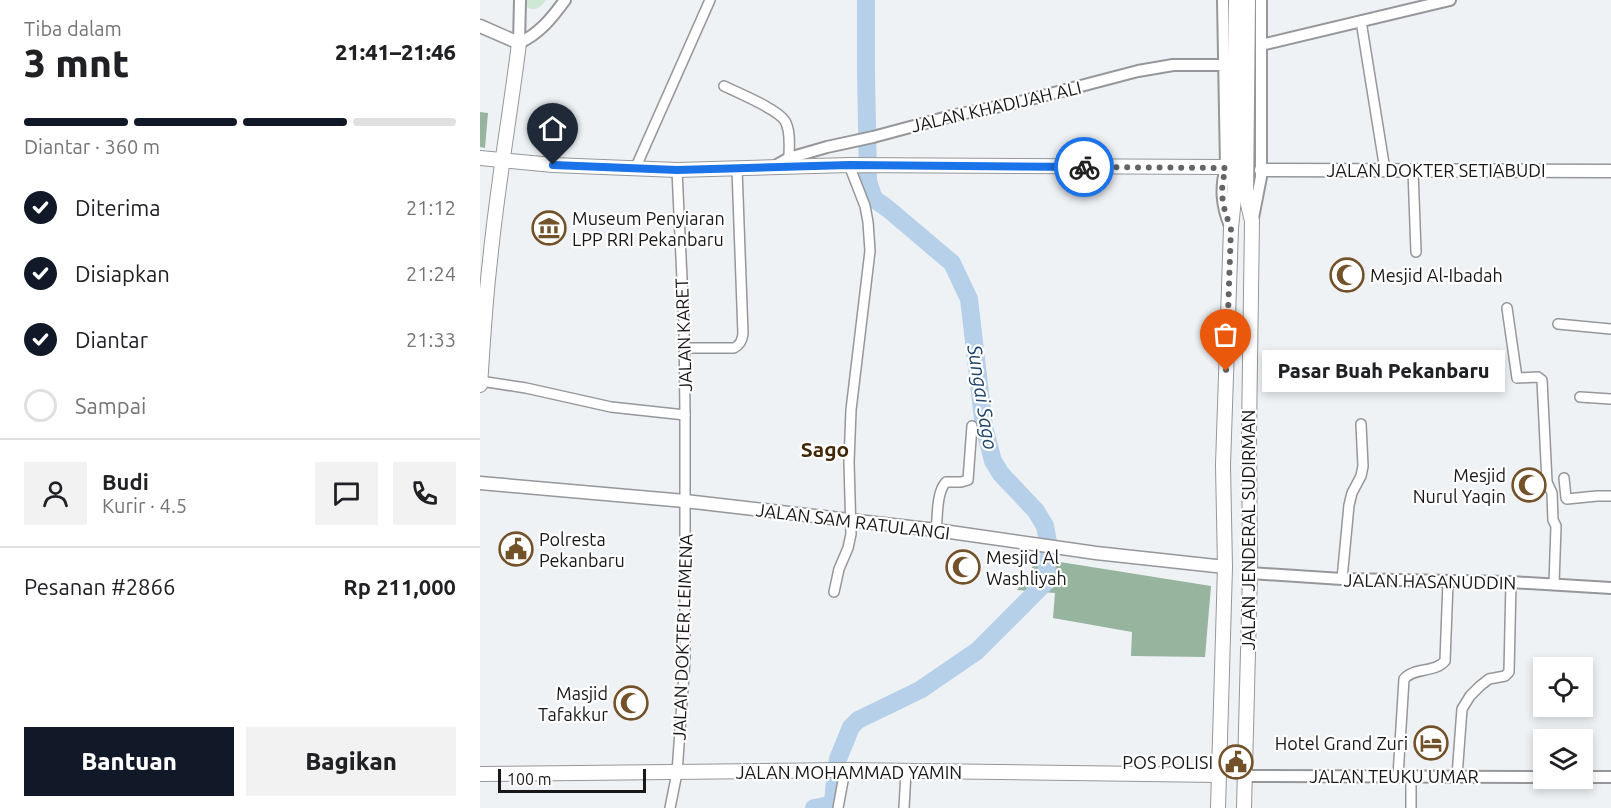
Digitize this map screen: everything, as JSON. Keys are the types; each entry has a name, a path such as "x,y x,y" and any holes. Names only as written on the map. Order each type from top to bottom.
{"main road":[{"name":"JALAN JENDERAL SUDIRMAN","path":"1236,0 1240,192 1252,220 1250,573 1244,807"},
{"name":"JALAN JENDERAL SUDIRMAN","path":"1218,808 1225,567 1223,465 1231,228 1240,192 1248,0"},
{"path":"480,26 519,43 489,262 480,383"},
{"path":"480,158 553,165 677,170 862,165 1226,168"},
{"name":"JALAN DOKTER SETIABUDI","path":"1261,170 1611,171"},
{"name":"JALAN SAM RATULANGI","path":"480,483 685,501 1225,567"},
{"name":"JALAN MOHAMMAD YAMIN","path":"480,774 1219,768 1225,772 1234,773 1241,769 1245,761"},
{"path":"1218,808 1221,799 1229,795 1241,799 1244,807"}],"street":[{"path":"520,0 519,43 531,38 542,29 565,0"},
{"path":"636,169 710,0"},
{"path":"1223,0 1226,168 1222,184 1222,201 1231,228"},
{"path":"1252,220 1261,170 1261,0"},
{"path":"1261,45 1450,0"},
{"path":"1361,21 1385,170"},
{"name":"JALAN KHADIJAH ALI","path":"772,168 789,158 827,147 955,115 1016,103 1138,71 1173,65 1224,65"},
{"path":"724,86 784,118 788,130 789,158"},
{"path":"834,591 851,534 849,462 851,410 870,251 862,165"},
{"path":"684,348 734,348 742,339 737,169"},
{"name":"JALAN KARET","path":"677,170 684,348 685,501"},
{"path":"1413,170 1416,252"},
{"path":"1507,308 1517,378 1538,377 1542,380 1547,482 1552,494 1553,520 1556,526 1554,584"},
{"path":"1557,324 1611,329"},
{"path":"480,383 526,388 611,407 685,416"},
{"path":"1580,397 1611,399"},
{"path":"1342,579 1349,505 1352,493 1363,472 1361,423"},
{"path":"936,530 943,485 946,482 968,480 972,426"},
{"path":"1564,478 1567,499 1611,496"},
{"name":"JALAN DOKTER LEIMENA","path":"670,808 677,773 685,660 685,501"},
{"name":"JALAN HASANUDDIN","path":"1250,573 1342,579 1511,582 1611,588"},
{"path":"1398,776 1404,679 1410,674 1439,666 1445,661 1448,582"},
{"path":"1458,776 1462,709 1480,686 1489,679 1505,676 1510,668 1511,582"},
{"path":"838,771 838,808"},
{"path":"904,808 906,771"},
{"name":"JALAN TEUKU UMAR","path":"1245,776 1533,777"},
{"path":"1411,776 1411,808"},
{"path":"1593,777 1611,777"}],"green space":[{"path":"522,0 546,0 534,9 528,8"},
{"path":"480,112 488,113 485,148 480,147"},
{"path":"1035,558 1211,586 1205,657 1131,656 1132,632 1053,618 1055,593 1017,590 1028,575"}],"waterway":[{"name":"Sungai Sago","path":"814,808 833,802 838,759 851,727 858,720 920,690 977,651 1046,582 1048,542 1045,526 1036,511 1001,474 993,461 984,427 969,299 952,263 874,199 868,181 866,0"}],"way so far":[{"path":"1084,167 1226,168 1222,184 1222,201 1231,228 1226,371"}],"place":[{"name":"Museum Penyiaran LPP RRI Pekanbaru","path":"549,228"},
{"name":"Mesjid Al-Ibadah","path":"1347,275"},
{"name":"Pasar Buah Pekanbaru","path":"1226,371"},
{"name":"Mesjid Nurul Yaqin","path":"1529,485"},
{"name":"Polresta Pekanbaru","path":"516,549"},
{"name":"Mesjid Al Washliyah","path":"963,567"},
{"name":"Masjid Tafakkur","path":"631,703"},
{"name":"Hotel Grand Zuri","path":"1431,743"},
{"name":"POS POLISI","path":"1236,762"}],"district":[{"name":"Sago","path":"825,449"}],"route":[{"path":"553,165 677,170 849,165 1084,167"}]}
